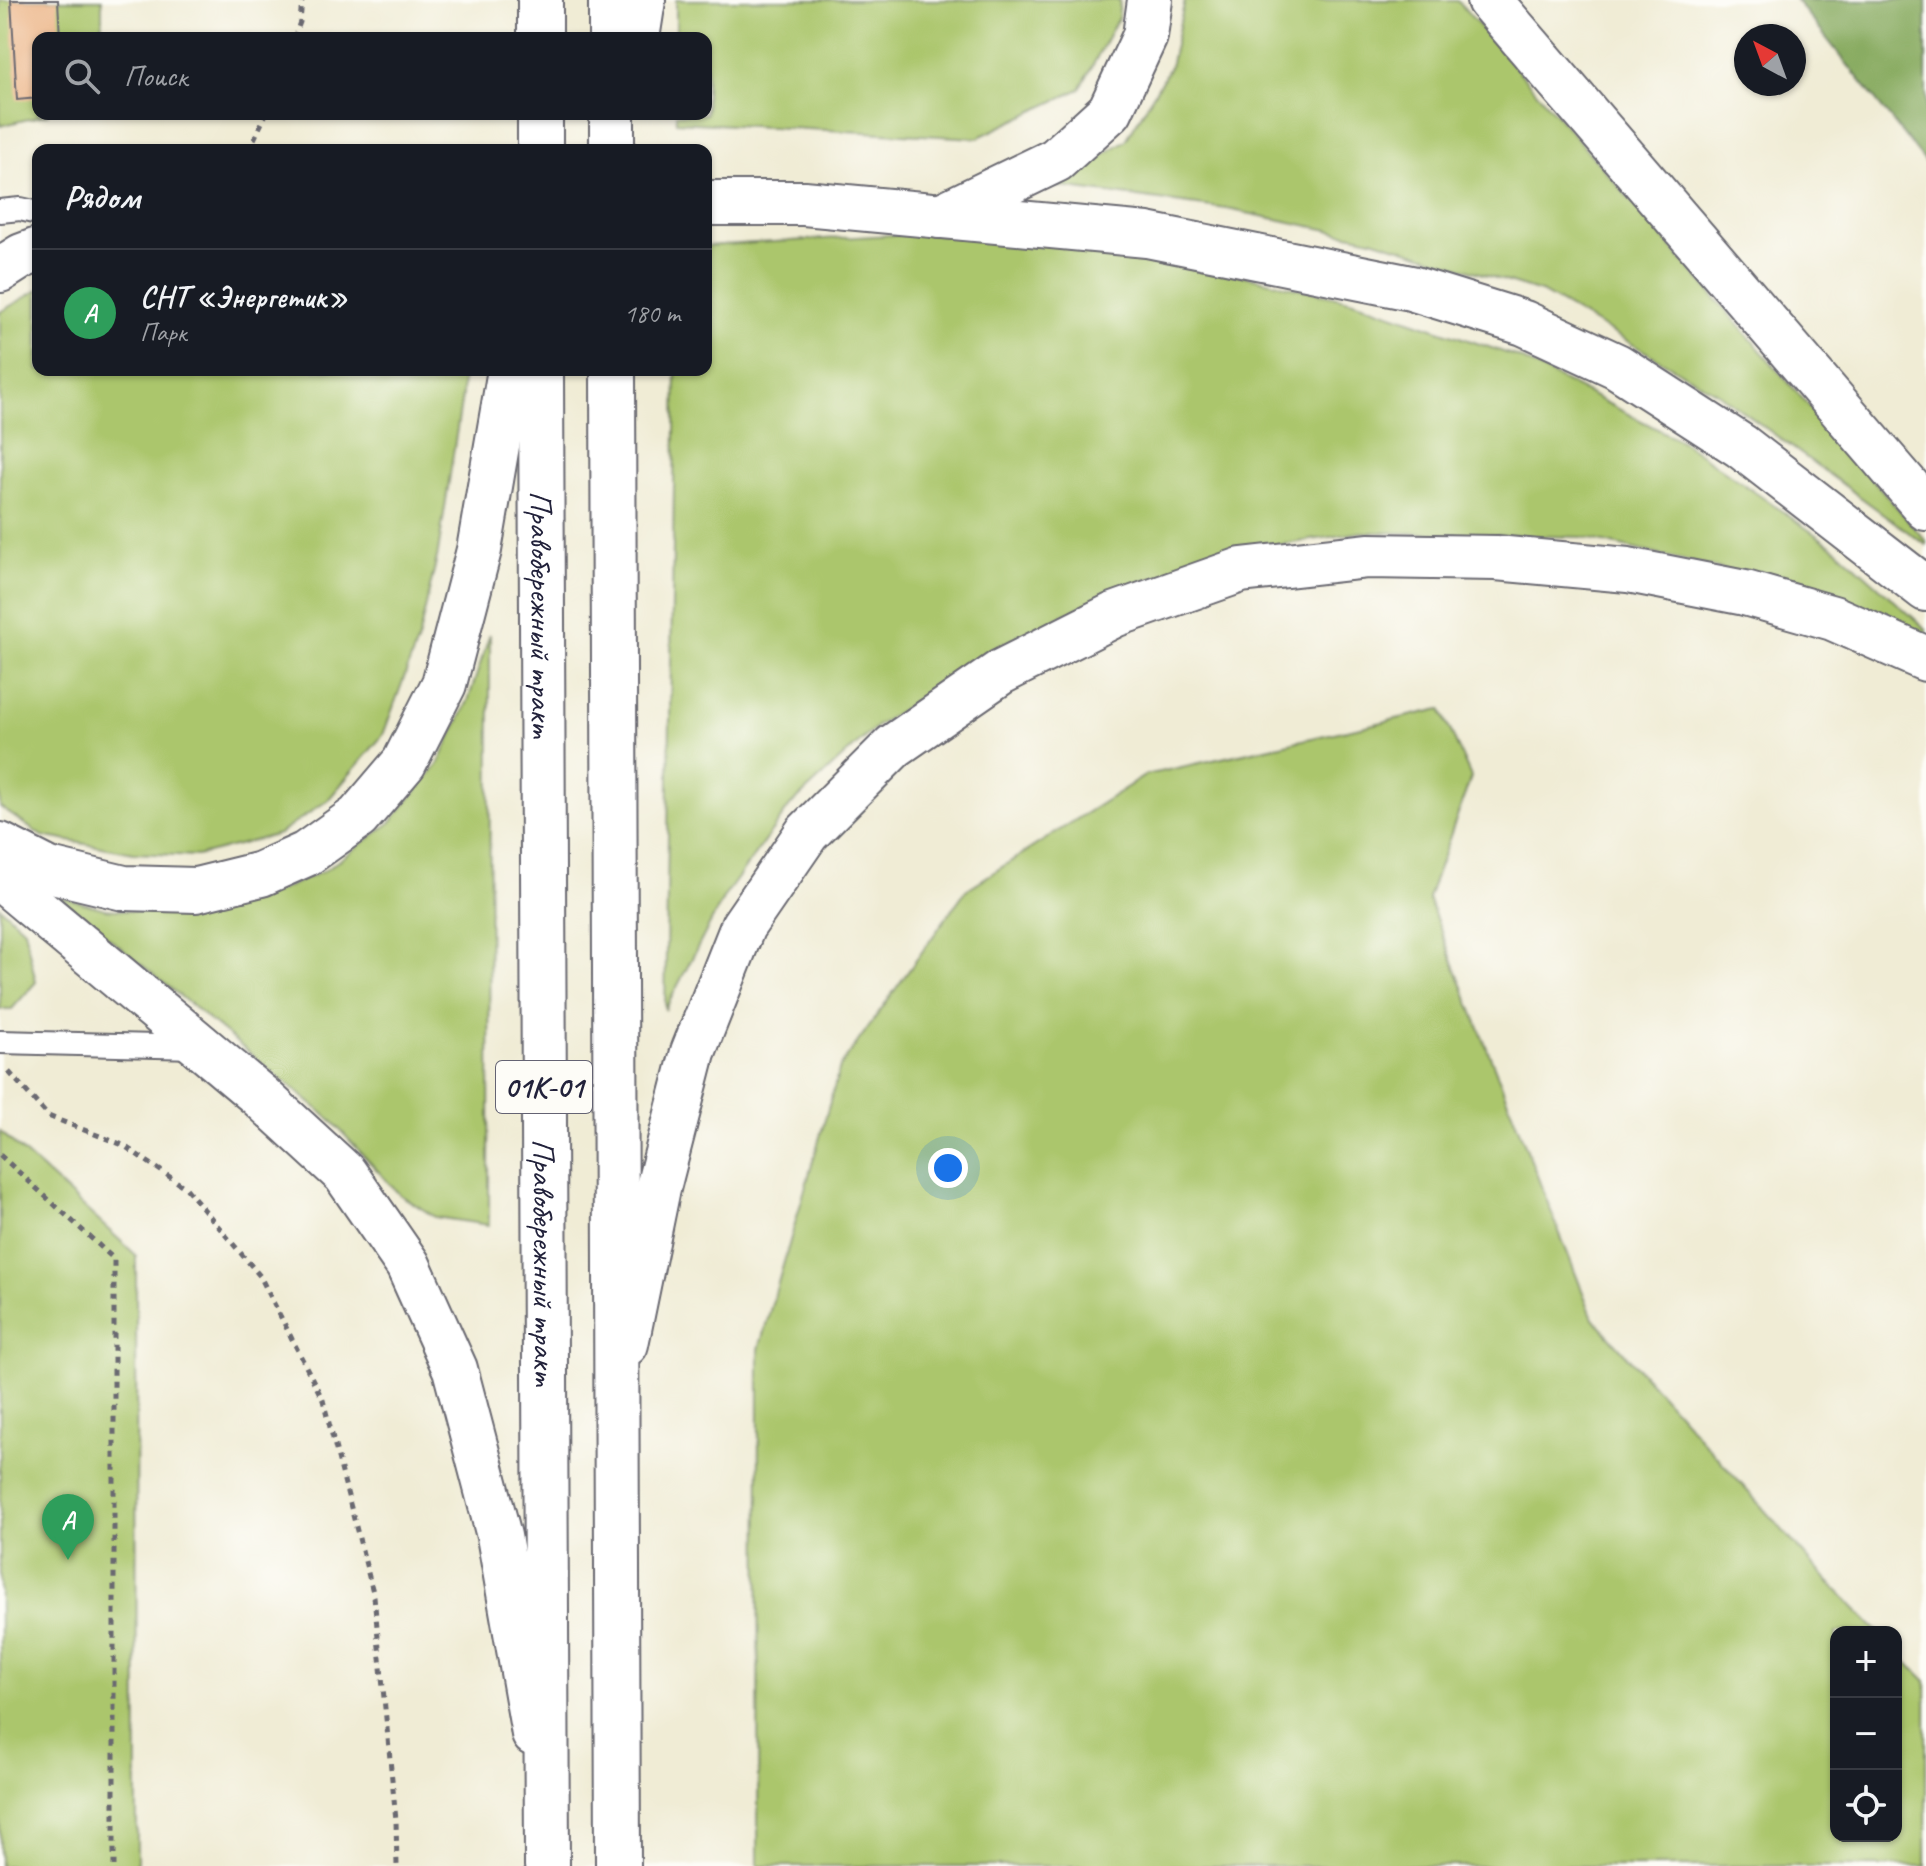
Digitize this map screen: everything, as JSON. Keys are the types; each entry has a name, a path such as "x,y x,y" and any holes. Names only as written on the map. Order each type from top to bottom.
{"main road":[{"path":"540,0 540,32"},
{"path":"611,0 611,32"},
{"path":"638,32 643,0"},
{"path":"940,216 1056,160 1110,111 1145,36 1150,0"},
{"path":"1489,0 1926,508"},
{"path":"540,120 540,144"},
{"path":"612,120 612,144"},
{"path":"620,144 624,120"},
{"path":"712,203 804,203 1147,235 1411,288 1524,323 1617,366 1741,446 1926,589"},
{"path":"0,270 32,252"},
{"path":"0,845 49,870 124,888 196,890 261,874 284,864 306,854 358,817 404,763 444,684 479,550 509,376"},
{"name":"Правобережный тракт","path":"541,376 547,1866"},
{"name":"01К-01","path":"613,376 618,1866"},
{"path":"617,1385 658,1188 693,1052 743,926 807,833 894,746 1001,672 1114,615 1241,570 1368,556 1496,558 1628,570 1745,593 1833,618 1926,659"},
{"path":"0,878 259,1095 345,1174 408,1265 455,1369 499,1536 547,1804"}],"lane":[{"path":"0,211 20,209 32,212"},
{"path":"0,1042 199,1047"}],"path":[{"path":"296,32 302,0"},
{"path":"252,144 263,120"},
{"path":"6,1065 11,1077 48,1116 123,1145 186,1188 260,1276 323,1400 374,1596 396,1820 397,1866"},
{"path":"0,1155 114,1259 114,1866"}],"green space":[{"path":"0,0 102,0 102,32 32,32 32,118 0,126"},
{"path":"676,0 1120,0 1118,18 1080,89 977,138 676,122 712,120 712,32 676,32"},
{"path":"1185,0 1457,0 1926,541 1926,545 1719,394 1543,293 1372,239 1227,209 1055,186 1126,140 1170,67"},
{"path":"1796,0 1926,0 1926,163"},
{"path":"924,233 1074,246 1201,266 1354,301 1515,356 1683,442 1839,551 1926,629 1926,636 1833,595 1582,537 1362,532 1280,545 1122,587 990,650 877,726 790,806 724,897 665,1010 676,376 712,376 712,246"},
{"path":"32,293 32,376 463,376 438,553 418,640 383,735 328,800 279,834 197,856 134,853 42,836 0,807 0,312"},
{"path":"490,634 489,1225 435,1217 399,1194 330,1119 58,896 105,909 181,915 258,900 324,871 389,824 438,765 468,701"},
{"path":"1441,709 1471,777 1428,898 1593,1318 1826,1579 1872,1626 1830,1626 1830,1842 1902,1842 1902,1657 1926,1681 1926,1866 758,1866 759,1349 840,1067 966,890 1146,775"},
{"path":"0,907 24,929 36,982 12,1009 0,1009"},
{"path":"0,1131 136,1255 137,1866 0,1866"}],"building":[{"path":"11,0 58,0 60,32 32,32 32,99 17,100"}],"place":[{"name":"СНТ «Энергетик»","path":"68,1560"}]}
